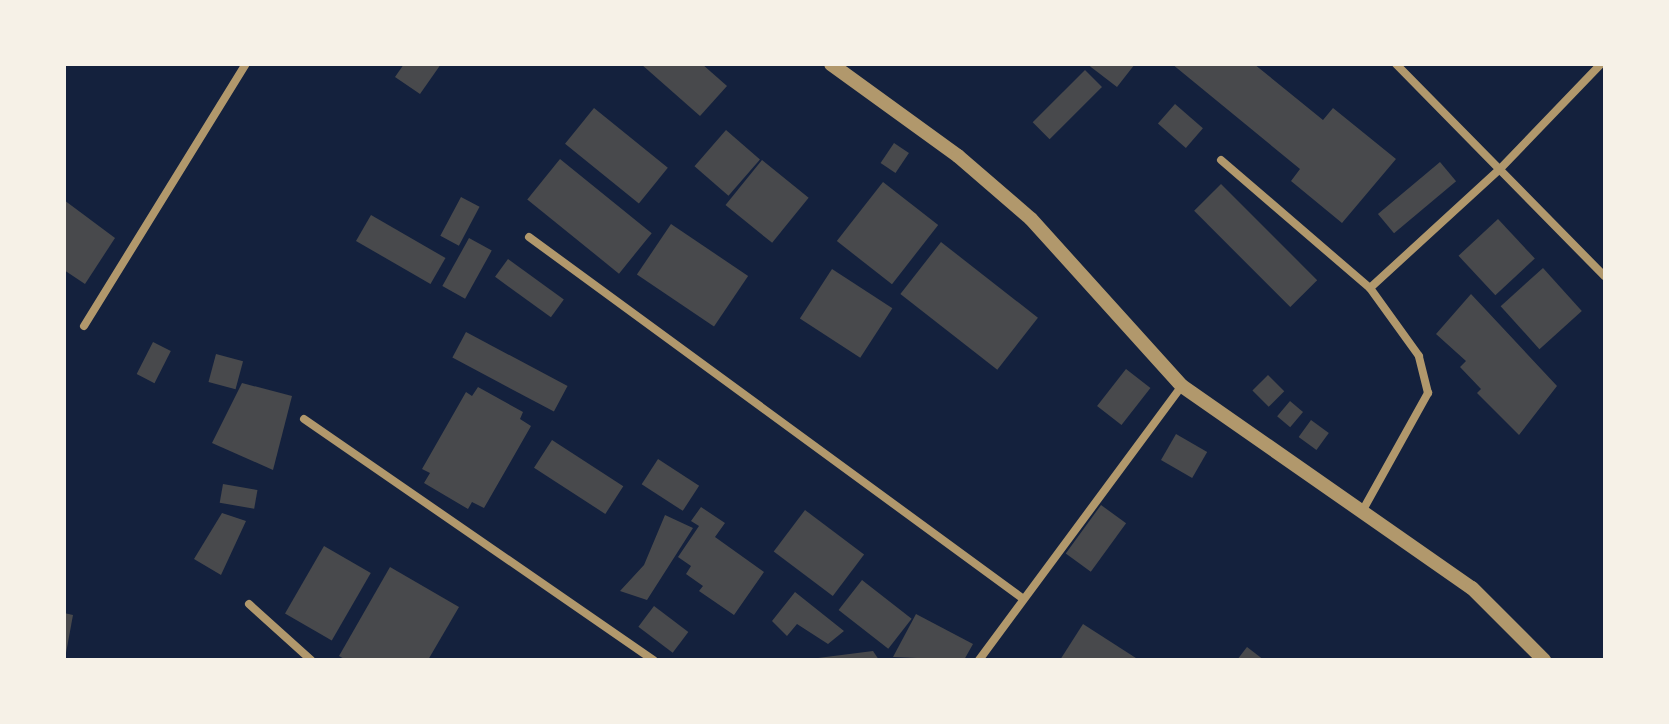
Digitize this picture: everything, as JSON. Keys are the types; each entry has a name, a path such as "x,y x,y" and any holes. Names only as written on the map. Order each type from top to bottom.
{"street":[{"path":"84,326 246,64"},
{"path":"831,64 946,146 1031,219 1182,386 1364,508 1472,588 1544,660"},
{"path":"1396,64 1605,277"},
{"path":"1370,288 1499,170 1601,64"},
{"path":"1221,160 1370,288 1419,356 1428,393 1364,508"},
{"path":"529,237 1022,598"},
{"path":"979,660 1182,386"},
{"path":"304,419 654,660"},
{"path":"249,604 311,660"}],"building":[{"path":"404,64 441,64 420,94 395,77"},
{"path":"641,64 702,64 727,86 700,116"},
{"path":"1087,64 1135,64 1117,87"},
{"path":"1172,64 1254,64 1323,120 1333,108 1396,159 1342,223 1291,181 1300,169"},
{"path":"1085,70 1102,87 1050,139 1033,122"},
{"path":"1175,104 1203,128 1186,148 1158,124"},
{"path":"594,108 668,168 639,204 565,144"},
{"path":"726,130 760,160 728,196 695,166"},
{"path":"894,143 909,153 896,173 881,163"},
{"path":"560,159 652,233 619,274 527,199"},
{"path":"762,160 809,198 772,243 725,205"},
{"path":"1440,162 1456,181 1394,233 1378,214"},
{"path":"883,182 938,225 892,284 837,241"},
{"path":"1221,184 1317,280 1290,307 1194,211"},
{"path":"461,197 480,207 459,246 440,236"},
{"path":"64,200 115,238 85,284 64,270"},
{"path":"371,215 445,258 430,284 356,241"},
{"path":"1498,219 1535,258 1495,295 1459,256"},
{"path":"671,224 748,276 714,327 637,275"},
{"path":"469,238 492,251 465,299 442,286"},
{"path":"941,242 1038,318 997,370 900,294"},
{"path":"508,259 564,300 551,317 495,277"},
{"path":"1543,268 1582,311 1539,349 1501,306"},
{"path":"832,269 892,308 860,358 800,318"},
{"path":"1471,294 1557,386 1519,435 1477,393 1481,389 1460,367 1466,361 1436,334"},
{"path":"466,332 568,386 554,412 452,358"},
{"path":"153,342 171,351 154,383 137,374"},
{"path":"216,354 243,361 236,389 208,382"},
{"path":"1126,369 1150,388 1121,425 1097,406"},
{"path":"1268,375 1284,391 1269,407 1252,391"},
{"path":"242,383 292,396 273,470 212,443"},
{"path":"478,387 523,412 520,419 531,426 484,508 472,502 468,509 424,483 430,473 422,469 466,392 472,396"},
{"path":"1290,401 1303,412 1290,427 1277,416"},
{"path":"1311,420 1329,433 1316,450 1299,437"},
{"path":"1176,434 1207,452 1192,478 1161,460"},
{"path":"552,440 623,486 605,514 534,468"},
{"path":"658,459 699,486 683,511 642,484"},
{"path":"223,484 257,490 254,509 220,503"},
{"path":"1101,505 1126,523 1091,572 1066,554"},
{"path":"701,507 725,523 715,537 764,572 734,615 699,591 703,586 686,574 691,566 678,557 699,526 691,521"},
{"path":"805,510 864,555 833,596 774,552"},
{"path":"222,513 246,521 221,575 194,559"},
{"path":"665,515 693,528 647,600 620,591 644,565"},
{"path":"324,546 371,573 332,641 285,614"},
{"path":"390,567 459,607 428,660 346,660 339,656"},
{"path":"862,580 912,619 888,649 839,610"},
{"path":"795,592 844,631 828,644 797,624 787,636 772,621"},
{"path":"654,606 688,632 673,653 638,627"},
{"path":"64,613 73,615 66,653 64,653"},
{"path":"916,614 973,644 964,660 893,657"},
{"path":"1083,624 1139,660 1060,660"},
{"path":"1247,647 1264,660 1237,660"},
{"path":"873,651 879,660 818,660 818,658"}]}
